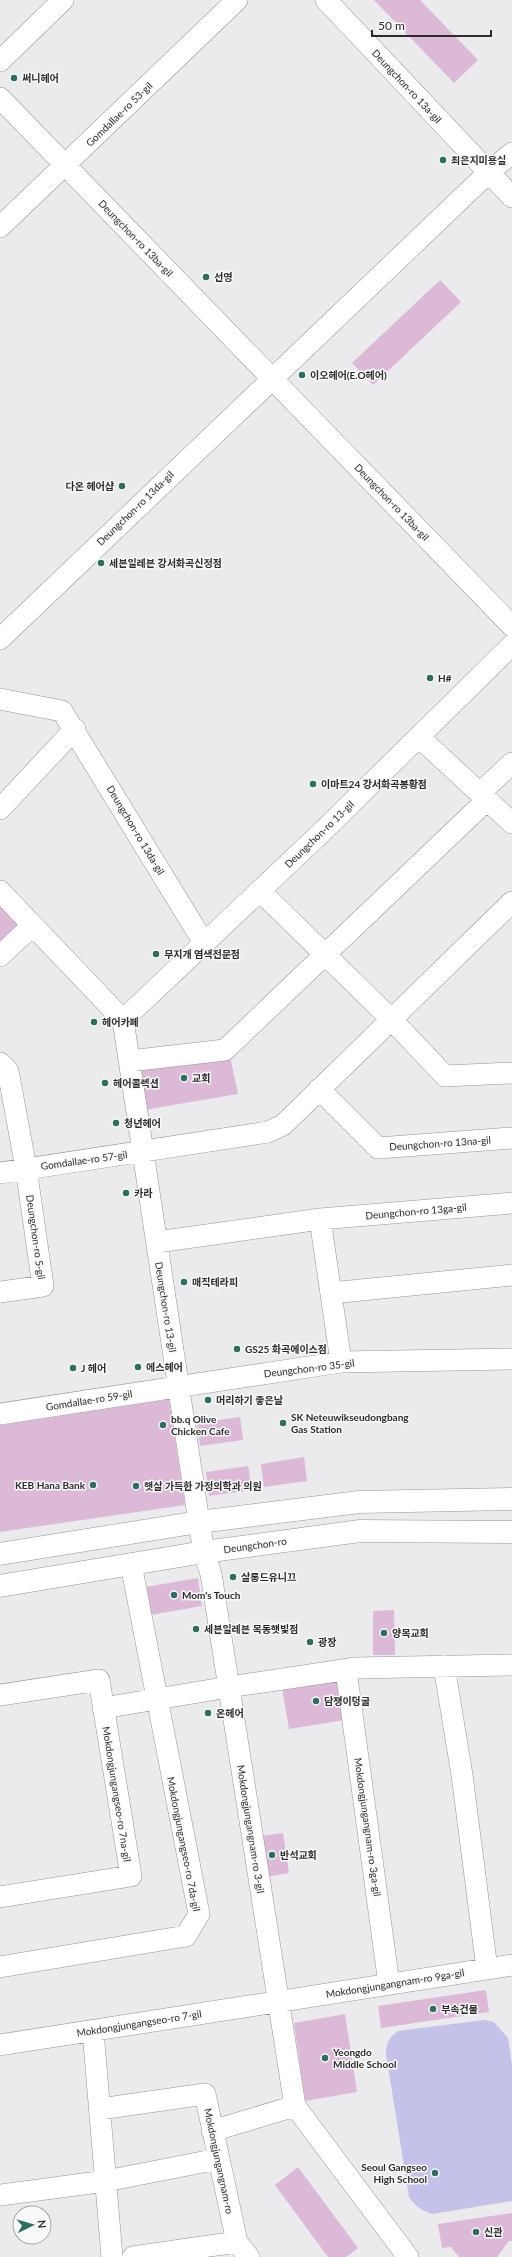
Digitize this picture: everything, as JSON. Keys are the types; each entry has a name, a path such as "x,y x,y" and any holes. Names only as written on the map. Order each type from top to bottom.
{"main road":[{"path":"0,1554 199,1522 359,1502 512,1499"},
{"name":"Deungchon-ro","path":"0,1586 204,1552 360,1531 512,1532"}],"street":[{"path":"0,61 63,0"},
{"name":"Gomdallae-ro 53-gil","path":"0,227 66,166 237,0"},
{"name":"Deungchon-ro 13a-gil","path":"326,0 512,197"},
{"name":"Deungchon-ro 13ba-gil","path":"0,98 512,626"},
{"path":"272,378 489,172 512,153"},
{"name":"Deungchon-ro 13da-gil","path":"0,639 272,378"},
{"name":"Deungchon-ro 13-gil","path":"204,1552 123,1020 260,891 512,645"},
{"name":"Deungchon-ro 13da-gil","path":"0,700 62,711 204,943"},
{"path":"0,809 75,730"},
{"path":"419,737 512,823"},
{"path":"129,1061 225,1050 325,955 483,796 512,763"},
{"path":"260,891 391,1019 445,1076 512,1072"},
{"path":"0,892 123,1020"},
{"path":"143,1152 268,1132 283,1125 512,902"},
{"path":"0,956 32,926"},
{"path":"0,1063 8,1071 26,1168"},
{"name":"Deungchon-ro 13na-gil","path":"320,1089 378,1148 512,1138"},
{"name":"Gomdallae-ro 57-gil","path":"0,1173 143,1152"},
{"name":"Deungchon-ro 5-gil","path":"0,1292 43,1286 26,1168"},
{"name":"Deungchon-ro 13ga-gil","path":"157,1242 320,1218 512,1203"},
{"path":"320,1218 342,1362"},
{"path":"331,1292 512,1275"},
{"name":"Deungchon-ro 35-gil","path":"178,1386 342,1362 512,1359"},
{"name":"Gomdallae-ro 59-gil","path":"0,1414 178,1386"},
{"name":"Mokdongjungangnam-ro 3-gil","path":"204,1552 211,1574 295,2106 408,2257"},
{"name":"Mokdongjungangseo-ro 7da-gil","path":"0,1967 186,1936 199,1914 156,1699 131,1564"},
{"path":"103,1708 229,1686 346,1670 512,1665"},
{"path":"444,1666 462,1775 487,1969"},
{"name":"Mokdongjungangnam-ro 3ga-gil","path":"346,1670 389,1984"},
{"name":"Mokdongjungangseo-ro 7na-gil","path":"0,1695 99,1680 131,1876 0,1897"},
{"name":"Mokdongjungangnam-ro 9ga-gil","path":"278,2002 512,1965"},
{"name":"Mokdongjungangseo-ro 7-gil","path":"0,2045 278,2002"},
{"path":"93,2030 112,2257"},
{"name":"Mokdongjungangnam-ro","path":"100,2109 205,2094 218,2159 243,2249"},
{"path":"212,2131 295,2106"},
{"path":"0,2195 106,2181 218,2159"},
{"path":"133,2257 243,2249"}],"shaded area":[{"path":"484,2020 494,2022 508,2038 512,2065 512,2201 432,2214 419,2208 409,2197 386,2054 387,2044 390,2038 398,2031"}],"building":[{"path":"374,0 420,0 478,60 454,83"},
{"path":"440,280 461,302 373,385 352,363"},
{"path":"0,898 26,926 0,950"},
{"name":"교회","path":"230,1056 238,1094 138,1111 131,1062"},
{"path":"169,1399 185,1505 0,1532 0,1424"},
{"path":"240,1417 243,1440 200,1446 197,1423"},
{"path":"304,1457 307,1481 264,1487 261,1464"},
{"path":"248,1466 252,1490 209,1496 206,1472"},
{"path":"198,1578 202,1606 150,1615 146,1587"},
{"name":"양목교회","path":"394,1610 395,1655 373,1655 373,1611"},
{"name":"담쟁이덩굴","path":"344,1673 351,1719 289,1729 281,1682"},
{"name":"반석교회","path":"283,1833 289,1873 260,1878 254,1837"},
{"name":"부속건물","path":"486,1990 489,2012 381,2028 378,2006"},
{"name":"Yeongdo Middle School","path":"345,2014 357,2092 305,2101 294,2023"},
{"path":"298,2167 358,2248 346,2257 328,2257 275,2185"},
{"name":"신관","path":"512,2213 512,2241 509,2241 497,2257 459,2257 451,2247 442,2248 438,2224"}],"place":[{"name":"써니헤어","path":"14,78"},
{"name":"최은지미용실","path":"443,160"},
{"name":"선영","path":"206,277"},
{"name":"이오헤어(E.O헤어)","path":"302,375"},
{"name":"다온 헤어샵","path":"122,486"},
{"name":"세븐일레븐 강서화곡신정점","path":"101,563"},
{"name":"H#","path":"430,678"},
{"name":"이마트24 강서화곡봉황점","path":"313,784"},
{"name":"무지개 염색전문점","path":"156,954"},
{"name":"헤어카페","path":"94,1022"},
{"name":"교회","path":"184,1078"},
{"name":"헤어콜렉션","path":"105,1083"},
{"name":"청년헤어","path":"116,1123"},
{"name":"카라","path":"126,1193"},
{"name":"매직테라피","path":"184,1282"},
{"name":"GS25 화곡에이스점","path":"237,1349"},
{"name":"에스헤어","path":"138,1367"},
{"name":"J 헤어","path":"73,1368"},
{"name":"머리하기 좋은날","path":"208,1400"},
{"name":"SK Neteuwikseudongbang Gas Station","path":"283,1423"},
{"name":"bb.q Olive Chicken Cafe","path":"163,1425"},
{"name":"KEB Hana Bank","path":"93,1485"},
{"name":"햇살 가득한 가정의학과 의원","path":"136,1486"},
{"name":"살롱드유니끄","path":"233,1577"},
{"name":"Mom's Touch","path":"174,1595"},
{"name":"세븐일레븐 목동햇빛점","path":"196,1629"},
{"name":"양목교회","path":"384,1633"},
{"name":"광장","path":"310,1642"},
{"name":"담쟁이덩굴","path":"316,1701"},
{"name":"온헤어","path":"208,1713"},
{"name":"반석교회","path":"272,1855"},
{"name":"부속건물","path":"433,2009"},
{"name":"Yeongdo Middle School","path":"325,2058"},
{"name":"Seoul Gangseo High School","path":"435,2173"},
{"name":"신관","path":"476,2232"}]}
